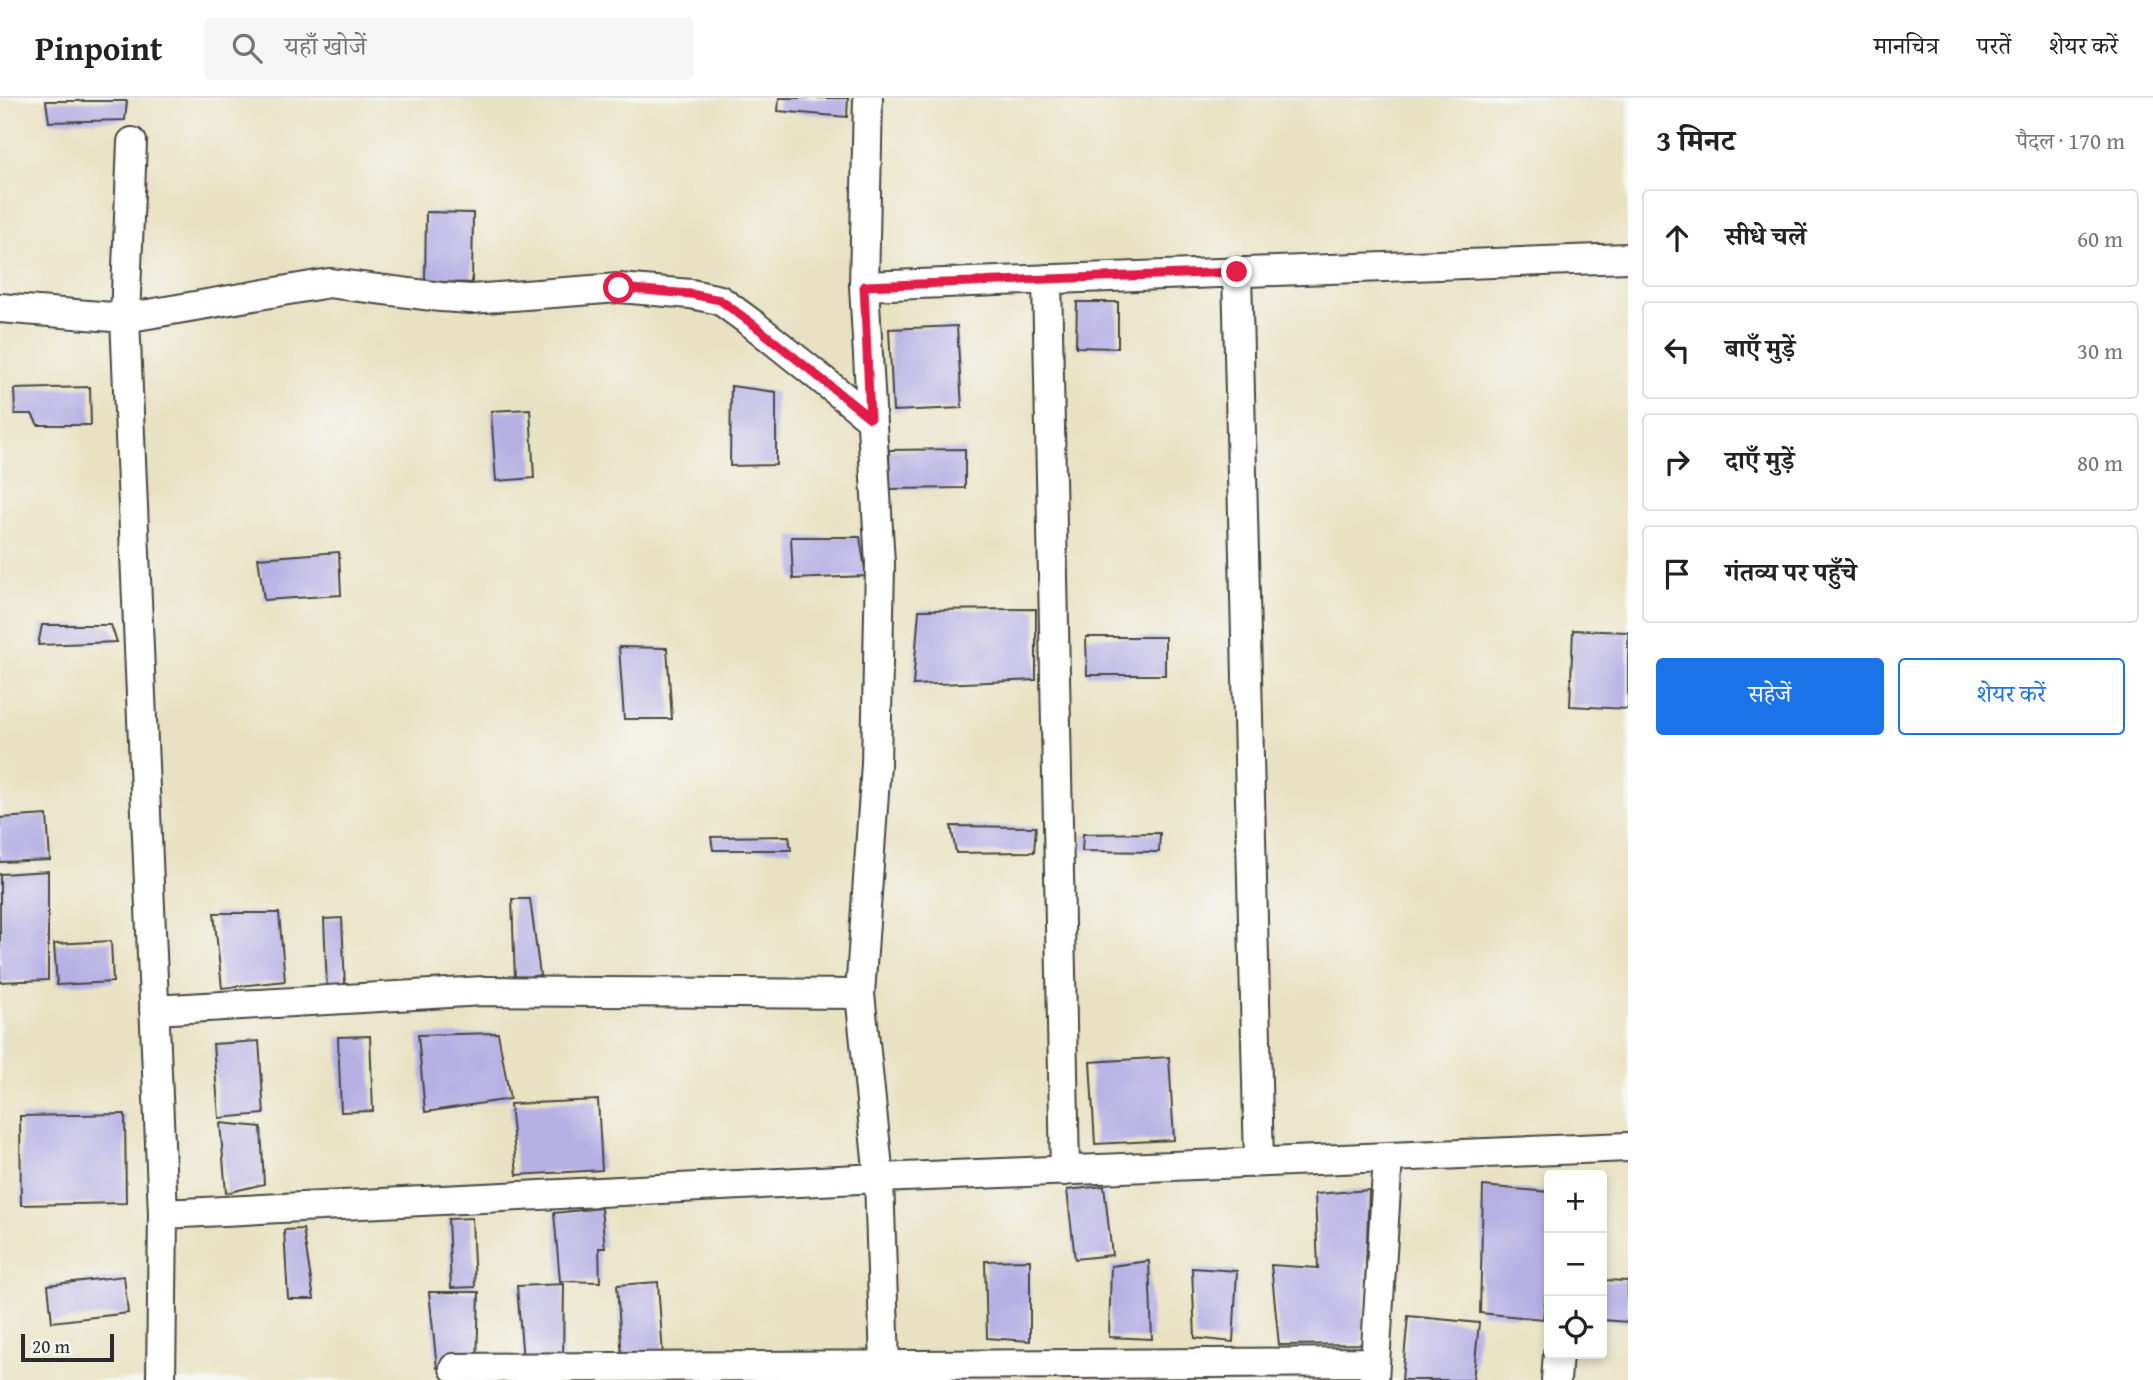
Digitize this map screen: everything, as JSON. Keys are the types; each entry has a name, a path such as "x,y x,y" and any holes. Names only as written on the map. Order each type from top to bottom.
{"street":[{"path":"868,98 864,286 879,577 876,764 860,994 879,1178 885,1365"},
{"path":"132,142 125,318 163,1214 161,1380"},
{"path":"864,286 1628,258"},
{"path":"1237,272 1259,1163"},
{"path":"1048,278 1065,1171"},
{"path":"0,308 125,318 329,283 471,299 619,288 691,294 720,300 870,418"},
{"path":"154,1010 483,991 860,994"},
{"path":"163,1214 879,1178 1388,1157 1572,1162 1628,1147"},
{"path":"454,1368 549,1374 885,1365 1374,1371 1388,1157"},
{"path":"1556,1380 1558,1359"}],"building":[{"path":"779,98 848,98 847,117 778,111"},
{"path":"46,101 127,101 125,120 49,122"},
{"path":"426,212 473,213 472,283 425,282"},
{"path":"1077,302 1118,302 1118,348 1076,347"},
{"path":"957,326 962,408 893,411 889,329"},
{"path":"731,386 776,392 776,465 730,466"},
{"path":"90,387 91,425 38,425 32,414 15,414 14,389"},
{"path":"530,409 534,478 496,481 491,411"},
{"path":"965,449 965,488 890,489 889,450"},
{"path":"791,537 860,537 866,576 793,579"},
{"path":"339,552 341,595 264,600 258,558"},
{"path":"1036,609 1036,680 913,685 919,610"},
{"path":"42,625 111,625 117,642 38,645"},
{"path":"1573,630 1628,632 1628,709 1570,706"},
{"path":"1086,637 1165,637 1165,675 1087,675"},
{"path":"619,647 667,648 672,719 624,719"},
{"path":"47,815 50,860 0,862 0,818"},
{"path":"951,826 1036,827 1034,852 956,853"},
{"path":"1160,833 1159,852 1082,851 1083,834"},
{"path":"789,836 791,850 713,850 711,837"},
{"path":"48,871 48,980 0,982 0,874"},
{"path":"512,899 530,899 540,975 515,979"},
{"path":"214,913 279,913 285,981 222,988"},
{"path":"342,918 345,988 327,988 324,919"},
{"path":"111,941 113,982 57,985 54,944"},
{"path":"498,1033 510,1099 425,1112 418,1035"},
{"path":"370,1036 373,1111 341,1112 338,1037"},
{"path":"259,1041 264,1114 219,1118 213,1044"},
{"path":"1169,1057 1174,1140 1095,1144 1090,1062"},
{"path":"598,1100 602,1170 517,1175 510,1104"},
{"path":"125,1114 126,1203 21,1205 20,1116"},
{"path":"220,1123 261,1127 264,1184 226,1193"},
{"path":"1104,1186 1112,1255 1075,1259 1067,1190"},
{"path":"1483,1186 1544,1192 1543,1319 1480,1313"},
{"path":"1369,1190 1363,1344 1279,1345 1271,1265 1318,1268 1315,1194"},
{"path":"601,1208 605,1248 599,1248 600,1282 560,1281 554,1213"},
{"path":"472,1218 475,1287 451,1288 448,1219"},
{"path":"303,1229 314,1299 288,1299 284,1230"},
{"path":"1030,1260 1030,1341 987,1338 985,1261"},
{"path":"1149,1261 1152,1339 1109,1337 1111,1266"},
{"path":"1192,1268 1237,1271 1233,1342 1195,1338"},
{"path":"124,1276 128,1313 52,1322 48,1285"},
{"path":"1607,1280 1628,1281 1628,1322 1607,1320"},
{"path":"658,1282 663,1356 622,1359 617,1285"},
{"path":"564,1284 563,1359 523,1361 517,1286"},
{"path":"429,1292 479,1292 477,1364 437,1368"},
{"path":"1408,1316 1479,1323 1473,1380 1402,1380"}],"route":[{"path":"619,288 691,294 720,300 870,418 864,286 1237,272"}]}
